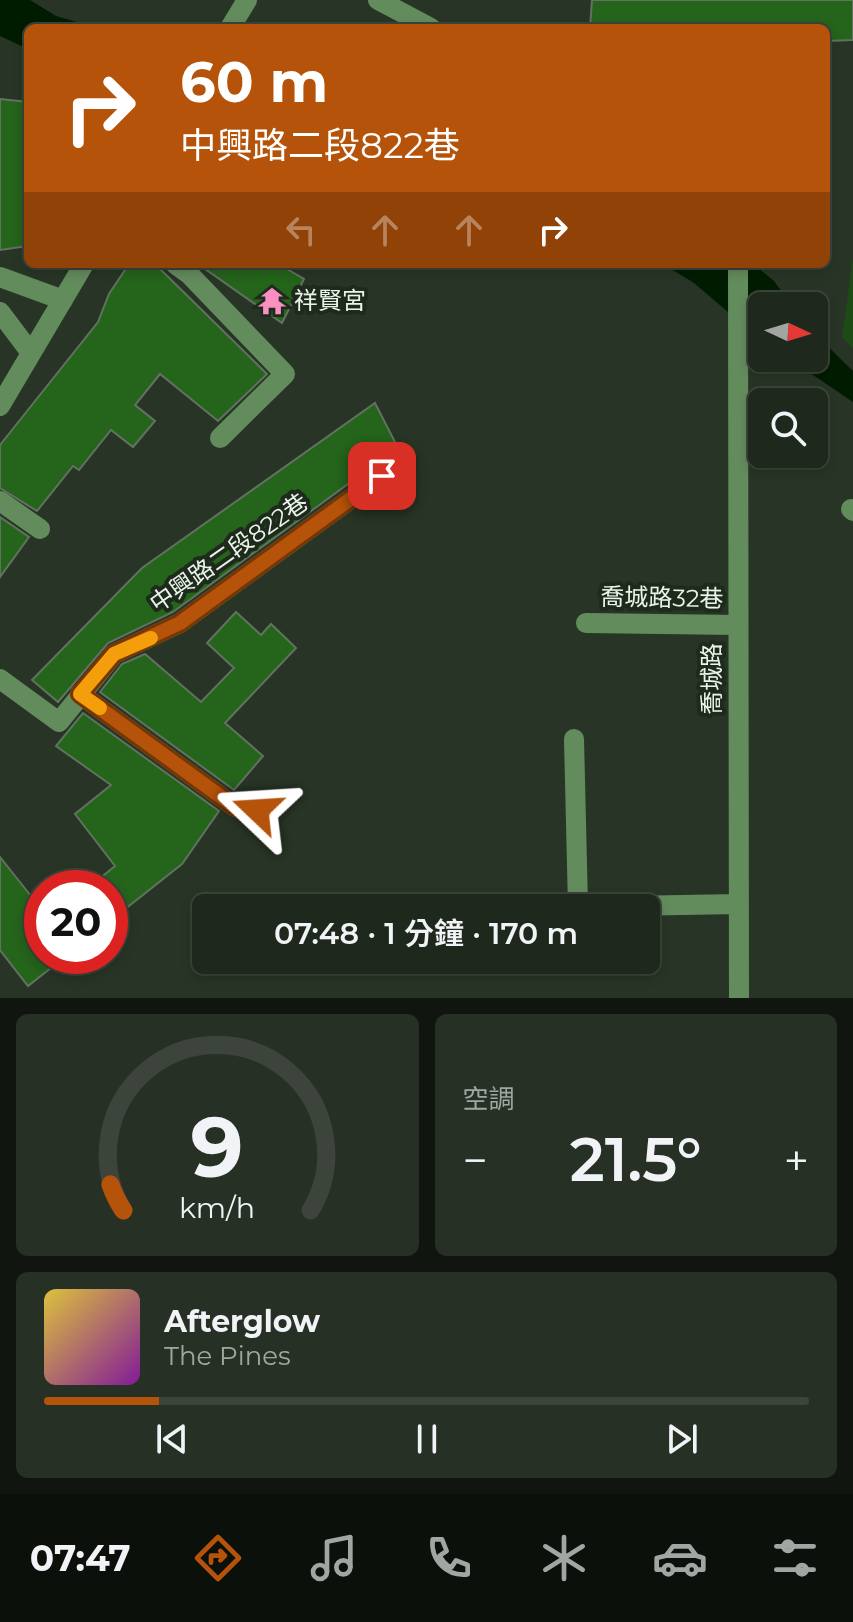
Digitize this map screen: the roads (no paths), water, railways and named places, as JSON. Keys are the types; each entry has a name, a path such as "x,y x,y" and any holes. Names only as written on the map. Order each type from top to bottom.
{"street":[{"path":"232,24 247,0"},
{"path":"378,0 423,24"},
{"path":"0,406 82,268"},
{"path":"180,268 285,374 220,438"},
{"name":"喬城路","path":"738,268 739,998"},
{"path":"0,277 63,300"},
{"path":"0,312 31,353"},
{"name":"中興路二段822巷","path":"0,679 59,722 114,654 180,623 382,476"},
{"path":"0,501 40,529"},
{"name":"喬城路32巷","path":"586,623 737,625"},
{"path":"80,694 235,807 257,810"},
{"path":"574,739 578,894"},
{"path":"660,905 739,904"}],"place":[{"name":"祥賢宮","path":"272,301"}]}
